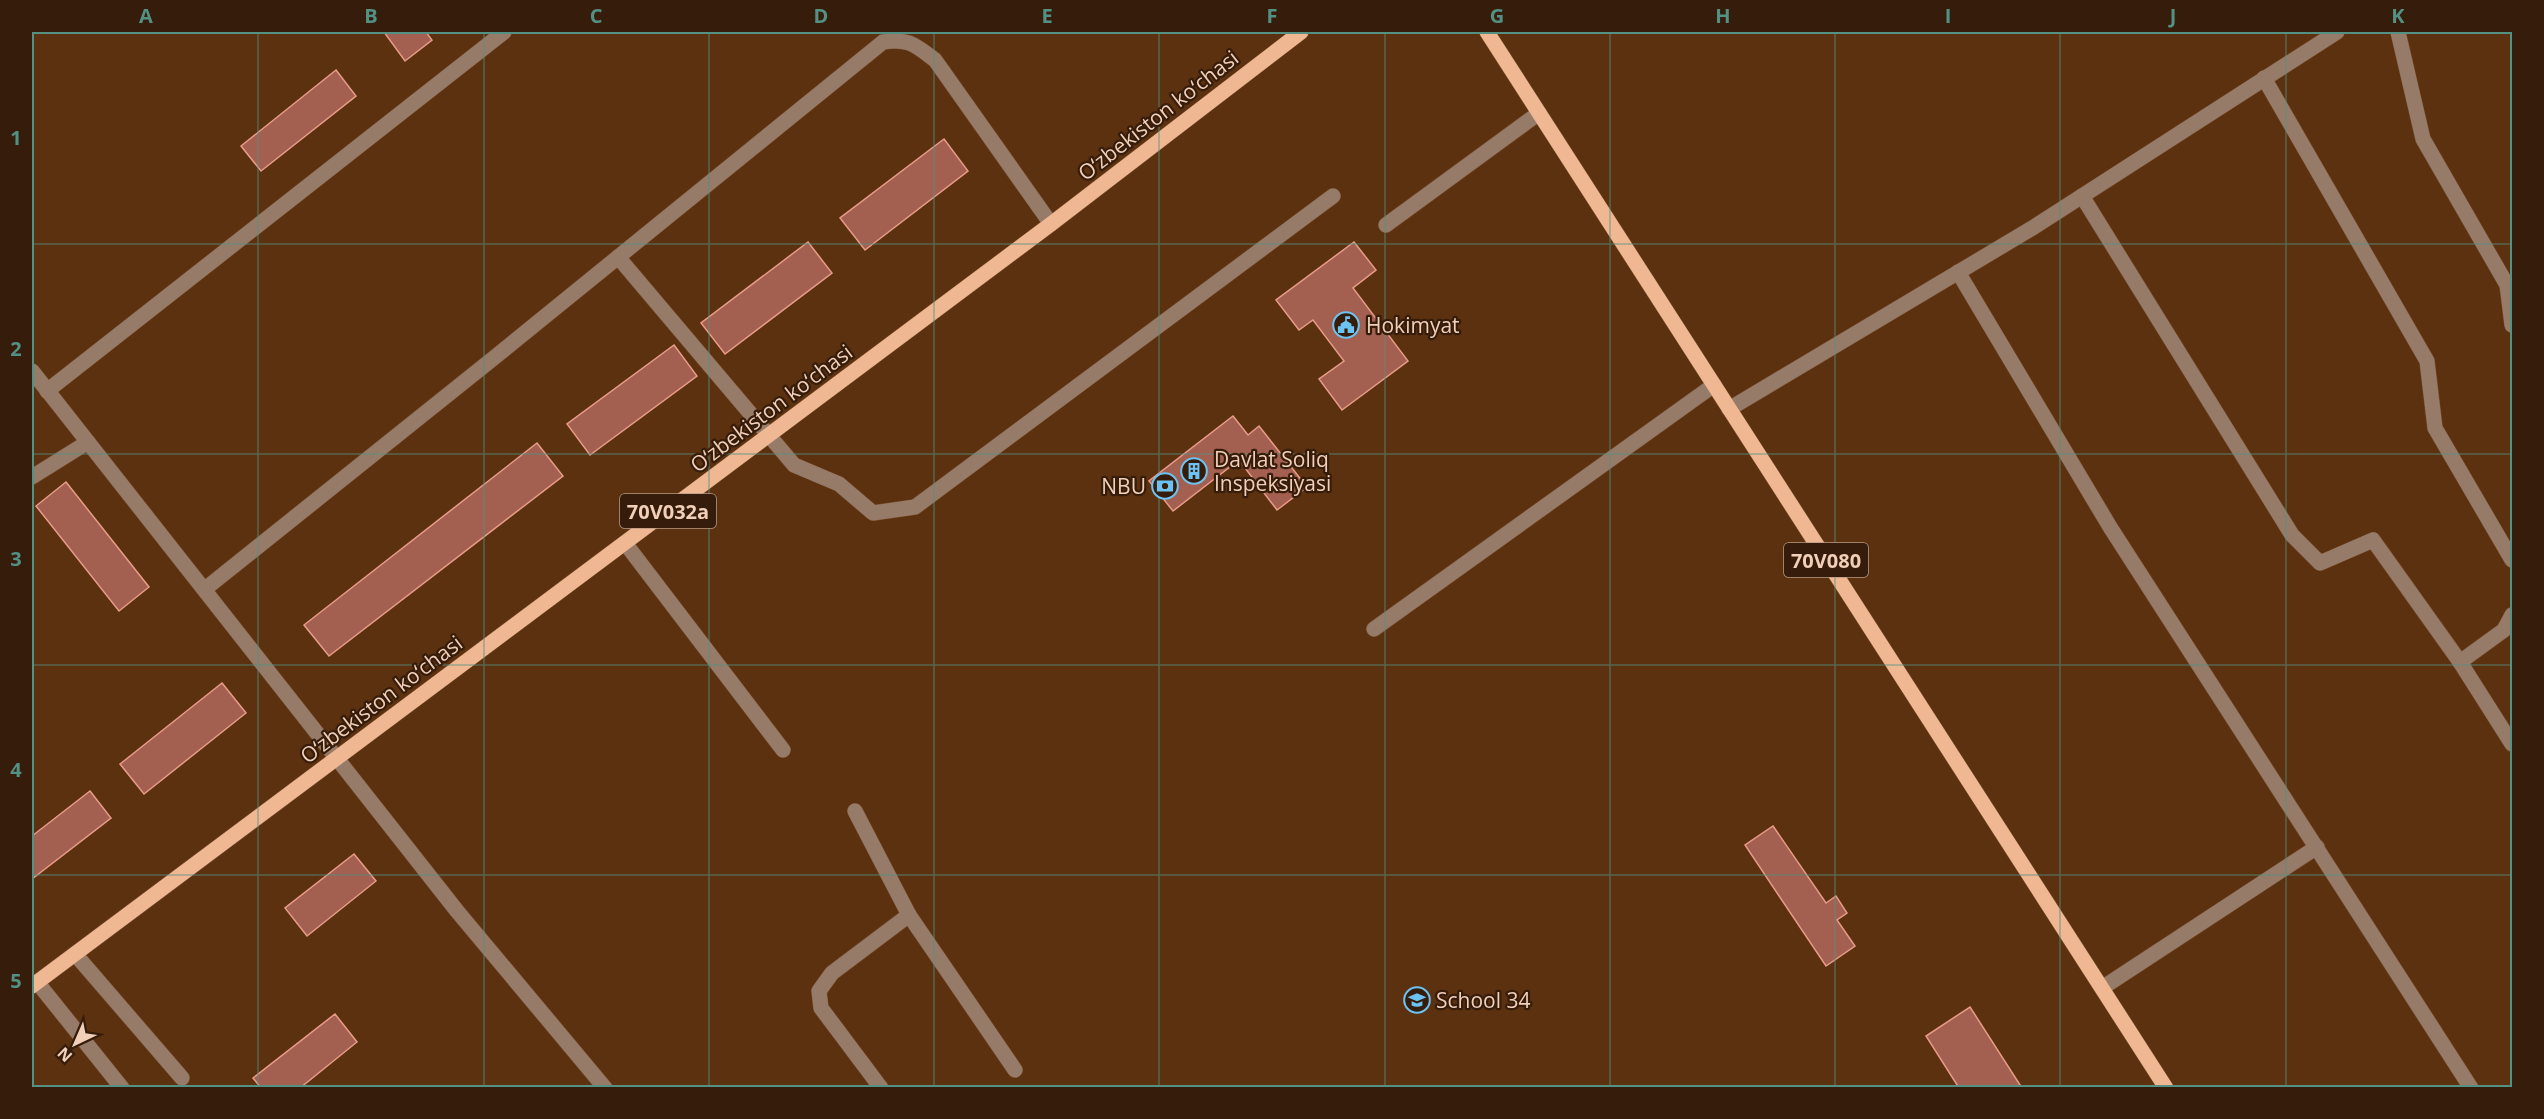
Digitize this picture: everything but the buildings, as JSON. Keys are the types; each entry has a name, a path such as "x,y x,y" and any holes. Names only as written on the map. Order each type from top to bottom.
{"main road":[{"name":"O‘zbekiston ko‘chasi","path":"34,984 1051,224 1301,32"},
{"name":"70V080","path":"1487,32 2166,1088"}],"street":[{"path":"47,391 504,32"},
{"path":"1729,409 2082,196 2337,32"},
{"path":"2398,32 2423,139 2507,285 2512,325"},
{"path":"205,589 883,42 897,40 913,43 935,60 1051,224"},
{"path":"2264,78 2427,362 2435,428 2512,560"},
{"path":"1386,225 1539,113"},
{"path":"618,257 794,465 839,484 873,513 915,507 1333,196"},
{"path":"2082,196 2292,536 2320,563 2373,540 2460,662 2512,744"},
{"path":"1958,272 2110,527 2471,1088"},
{"path":"32,371 457,911 605,1088"},
{"path":"1374,629 1714,385"},
{"path":"32,477 88,442"},
{"path":"625,543 783,750"},
{"path":"2460,662 2505,630 2512,615"},
{"path":"855,811 909,915 1015,1070"},
{"path":"2102,988 2317,847"},
{"path":"881,1088 821,1008 819,991 832,973 909,915"},
{"path":"75,954 182,1078"},
{"path":"34,984 123,1088"}],"place":[{"name":"Hokimyat","path":"1346,325"},
{"name":"Davlat Soliq Inspeksiyasi","path":"1194,471"},
{"name":"NBU","path":"1165,486"},
{"name":"School 34","path":"1417,1000"}]}
